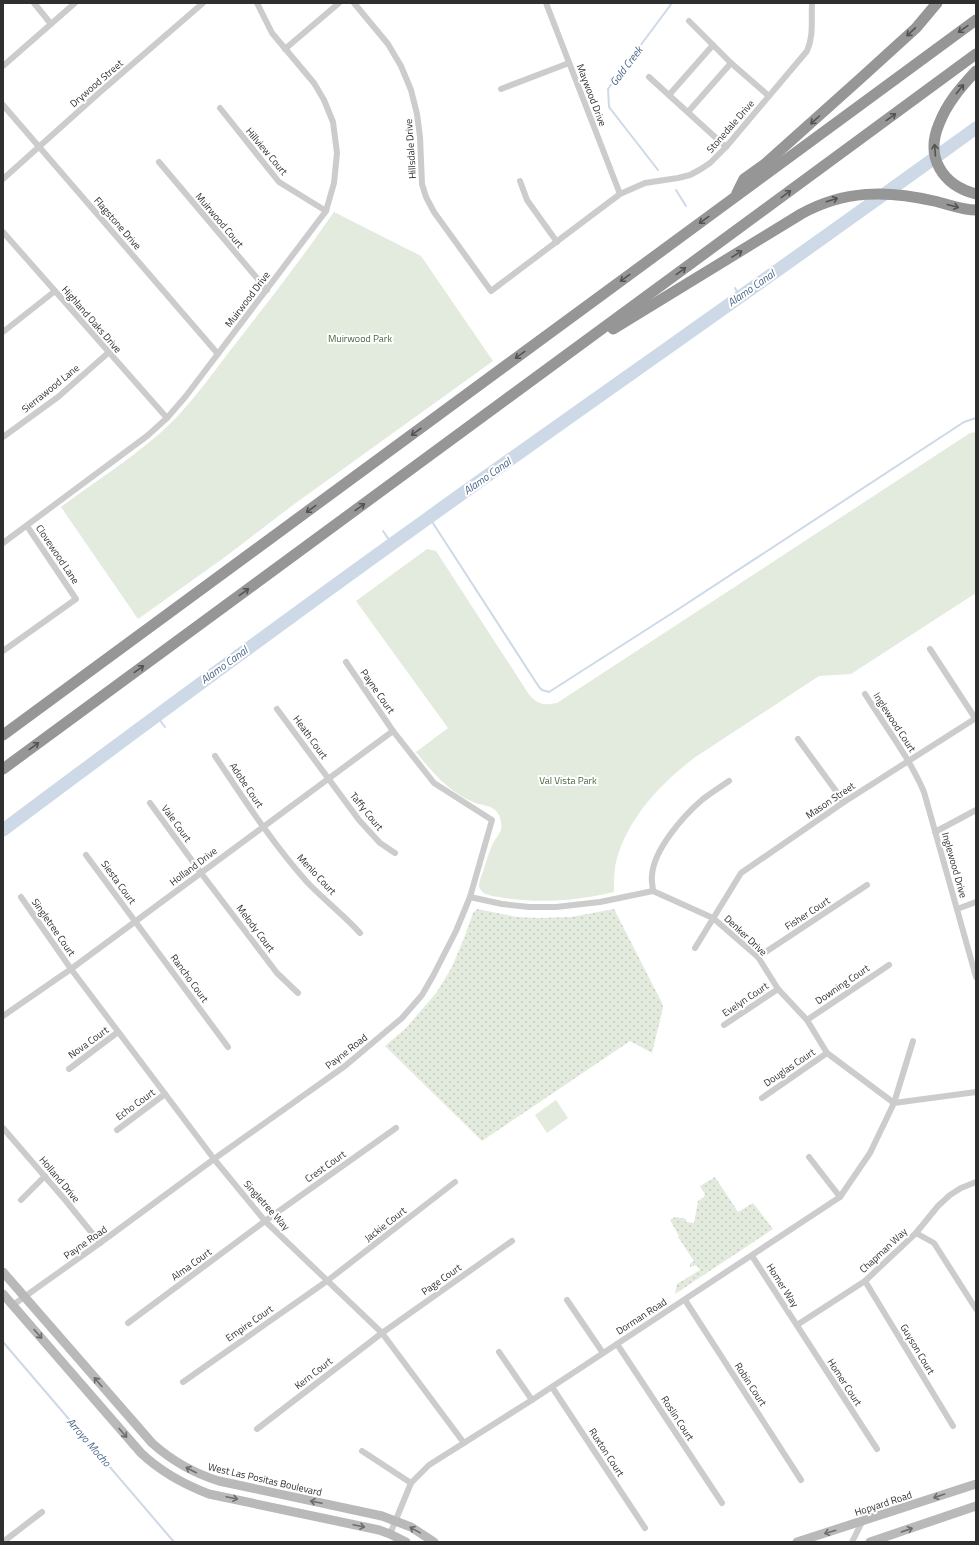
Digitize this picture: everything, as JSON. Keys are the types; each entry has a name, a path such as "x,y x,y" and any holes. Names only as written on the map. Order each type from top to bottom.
{"highway":[{"path":"735,197 744,180 765,164 916,28 937,3"},
{"path":"3,735 976,20"},
{"path":"3,769 976,54"},
{"path":"976,71 956,94 938,124 935,140 935,154 938,166 944,176 952,184 963,190 976,194"},
{"path":"582,344 605,334 817,205 837,198 872,193 934,201 956,207 976,210"}],"main road":[{"name":"West Las Positas Boulevard","path":"3,1272 152,1443 164,1454 182,1466 219,1481 382,1516 411,1527 434,1542"},
{"path":"3,1294 141,1453 154,1465 171,1476 190,1487 209,1494 379,1530 406,1542"},
{"name":"Hopyard Road","path":"797,1542 976,1484"},
{"path":"872,1542 976,1506"}],"street":[{"path":"34,3 51,24"},
{"path":"3,66 75,3"},
{"name":"Drywood Street","path":"3,179 203,3"},
{"name":"Muirwood Drive","path":"3,543 147,436 167,418 186,396 326,211 334,183 337,153 333,122 324,100 314,83 272,33 257,3"},
{"path":"285,48 339,3"},
{"name":"Hillsdale Drive","path":"354,3 388,44 401,66 411,90 417,114 420,136 422,184 426,197 434,212 491,291"},
{"name":"Maywood Drive","path":"546,3 620,194"},
{"name":"Stonedale Drive","path":"491,291 620,194 645,183 690,175 710,163 726,147 807,51 811,43 812,3"},
{"path":"689,21 731,63 769,96"},
{"path":"669,95 713,46"},
{"path":"501,89 569,63"},
{"path":"688,112 731,63"},
{"path":"649,77 726,147"},
{"name":"Flagstone Drive","path":"3,105 218,354"},
{"name":"Hillview Court","path":"220,108 279,182 326,211"},
{"name":"Muirwood Court","path":"159,162 267,290"},
{"path":"520,182 527,200 557,242"},
{"name":"Highland Oaks Drive","path":"3,232 167,418"},
{"path":"3,332 55,291"},
{"name":"Sierrawood Lane","path":"3,437 58,397 108,352"},
{"name":"Clovewood Lane","path":"3,652 76,599 27,526"},
{"path":"930,649 976,718"},
{"name":"Payne Court","path":"346,662 393,731"},
{"name":"Inglewood Court","path":"865,694 908,761"},
{"name":"Heath Court","path":"277,709 328,778"},
{"name":"Mason Street","path":"695,948 742,873 844,802 976,718"},
{"name":"Holland Drive","path":"3,1016 201,873 393,731"},
{"name":"Payne Road","path":"13,1305 100,1244 214,1159 345,1066 402,1018 422,995 440,964 470,897 492,820 434,783 393,731"},
{"path":"798,739 844,802"},
{"name":"Adobe Court","path":"215,756 263,826"},
{"name":"Inglewood Drive","path":"908,761 918,777 924,792 976,977"},
{"name":"Taffy Court","path":"328,778 360,820 380,843 395,853"},
{"path":"470,897 502,904 529,907 556,907 600,902 653,891 652,875 656,859 664,844 687,814 729,781"},
{"name":"Vale Court","path":"150,804 201,873"},
{"path":"935,832 976,810"},
{"name":"Menlo Court","path":"263,826 308,882 350,922 360,934"},
{"name":"Siesta Court","path":"86,854 135,921"},
{"name":"Melody Court","path":"201,873 277,973 298,993"},
{"name":"Fisher Court","path":"758,957 867,885"},
{"name":"Denker Drive","path":"653,891 713,918 758,957 778,989 807,1020 827,1053 894,1103"},
{"name":"Singletree Court","path":"21,897 71,968"},
{"path":"957,909 976,902"},
{"name":"Rancho Court","path":"135,921 228,1047"},
{"name":"Downing Court","path":"807,1020 889,965"},
{"name":"Singletree Way","path":"71,968 214,1159 265,1221 382,1333 464,1443"},
{"name":"Evelyn Court","path":"724,1025 778,989"},
{"name":"Nova Court","path":"69,1069 118,1032"},
{"name":"Dorman Road","path":"390,1534 411,1482 429,1465 685,1300 752,1256 790,1228 840,1196 870,1153 894,1103 913,1041"},
{"name":"Douglas Court","path":"762,1098 827,1053"},
{"path":"894,1103 976,1092"},
{"name":"Echo Court","path":"117,1130 165,1094"},
{"name":"Holland Drive","path":"3,1128 45,1176 100,1244"},
{"name":"Crest Court","path":"265,1221 396,1128"},
{"path":"809,1157 840,1196"},
{"path":"21,1200 45,1176"},
{"name":"Jackie Court","path":"327,1281 455,1182"},
{"name":"Chapman Way","path":"797,1325 865,1282 916,1233 938,1206 950,1195 961,1188 976,1182"},
{"name":"Alma Court","path":"128,1323 265,1221"},
{"path":"916,1233 934,1243 976,1308"},
{"name":"Page Court","path":"382,1333 512,1241"},
{"name":"Homer Way","path":"752,1256 797,1325"},
{"name":"Empire Court","path":"183,1382 327,1281"},
{"name":"Guyson Court","path":"865,1282 953,1426"},
{"path":"567,1300 603,1353"},
{"name":"Robin Court","path":"685,1300 801,1480"},
{"name":"Homer Court","path":"797,1325 877,1449"},
{"name":"Kern Court","path":"257,1430 382,1333"},
{"name":"Roslin Court","path":"617,1344 722,1503"},
{"path":"499,1352 532,1400"},
{"name":"Ruxton Court","path":"552,1387 645,1528"},
{"path":"362,1451 411,1482"},
{"path":"3,1542 42,1512"},
{"path":"852,1542 862,1522"}],"green space":[{"name":"Muirwood Park","path":"334,212 421,256 493,361 138,619 61,507 135,454 168,426 187,406 309,248"},
{"name":"Val Vista Park","path":"976,432 976,593 851,674 819,676 681,768 646,804 628,831 616,862 614,873 614,892 585,898 543,901 496,897 484,893 480,889 480,879 494,841 501,830 499,815 497,811 491,807 473,802 456,793 435,774 416,752 448,728 356,601 427,549 436,551 530,696 537,702 543,704 557,703 970,433"},
{"path":"477,909 517,917 539,918 571,917 614,909 662,1003 663,1008 652,1053 630,1041 482,1141 385,1046 406,1028 437,992 452,967 473,913"},
{"path":"556,1100 568,1118 547,1133 535,1115"},
{"path":"715,1177 738,1212 753,1203 773,1229 675,1294 677,1284 700,1270 696,1265 690,1267 690,1264 694,1261 678,1237 679,1236 670,1220 675,1217 686,1219 686,1222 694,1223 698,1201 704,1197 705,1194 700,1186"}],"waterway":[{"name":"Gold Creek","path":"658,170 609,107 608,89 672,3"},
{"name":"Alamo Canal","path":"3,830 377,555 976,128"},
{"name":"Gold Creek","path":"676,190 686,206"},
{"name":"Gold Creek","path":"735,288 740,297"},
{"path":"429,517 539,687 542,690 549,692 964,422 976,418"},
{"path":"383,531 392,544"},
{"path":"156,715 165,727"},
{"name":"Arroyo Mocho","path":"3,1342 174,1542"}]}
